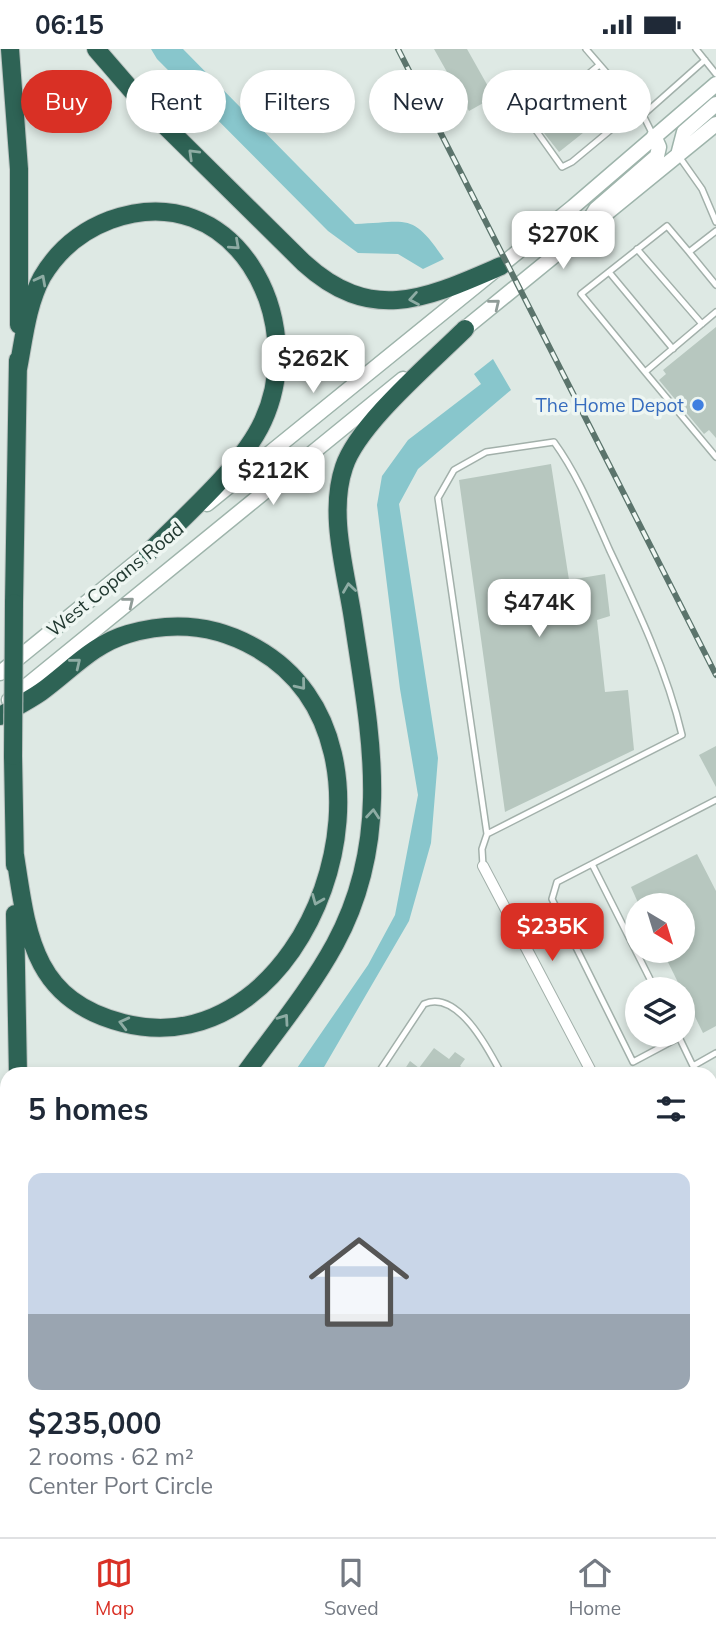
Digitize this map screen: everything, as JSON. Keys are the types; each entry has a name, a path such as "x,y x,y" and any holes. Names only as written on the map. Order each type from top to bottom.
{"highway":[{"path":"10,49 19,169 13,756 18,1067"},
{"path":"96,49 155,116 304,263 331,284 371,299 408,301 439,292 500,266"},
{"path":"18,369 32,303 42,278 66,246 96,226 141,213 180,216 213,230 246,256 268,298 277,333 277,370 270,403 259,429 242,456 148,552"},
{"path":"250,1067 335,944 356,894 370,840 374,799 372,748 338,509 345,465 367,427 465,328"},
{"path":"0,716 41,692 91,651 116,638 157,627 198,627 249,644 293,675 324,720 338,776 337,826 331,860 315,907 299,937 274,972 246,999 216,1017 192,1025 151,1028 126,1024 92,1012 64,993 45,970 31,943 23,915 15,855"}],"main road":[{"name":"West Copans Road","path":"0,673 500,266 716,84"},
{"path":"678,155 684,132 716,104"},
{"name":"West Copans Road","path":"0,707 716,124"},
{"path":"580,235 596,209 657,156 659,146 654,136"}],"street":[{"path":"483,866 589,1067"}],"lane":[{"path":"586,49 602,70"},
{"path":"695,49 716,74"},
{"path":"651,108 705,60"},
{"path":"593,70 598,66"},
{"path":"651,130 654,136"},
{"path":"538,133 562,167 572,162 606,133"},
{"path":"678,155 702,188 716,222"},
{"path":"716,285 667,226 581,295 716,457"},
{"path":"689,252 716,231"},
{"path":"638,249 702,324"},
{"path":"608,272 673,349"},
{"path":"645,372 716,312"},
{"path":"483,866 482,849 487,834 438,498 454,470 486,452 554,442 572,467 631,595 673,699 682,735 487,834"},
{"path":"625,1046 552,899 557,882 716,800"},
{"path":"592,863 649,977"},
{"path":"382,1067 424,1003 440,999 448,1003 480,1034 498,1067"},
{"path":"626,1047 633,1062 660,1047"},
{"path":"684,1047 693,1066 716,1053"}],"water":[{"path":"151,49 183,49 204,70 168,70"},
{"path":"226,93 240,107 240,133 266,133 355,224 408,223 424,233 444,259 423,269 398,254 358,253 328,231 226,128"},
{"path":"493,359 511,390 418,469 399,504 438,758 431,843 409,921 324,1067 298,1067 368,965 395,915 418,795 400,689 377,505 382,476 408,440 481,384 474,374"}],"building":[{"path":"434,49 467,49 482,76 482,104 468,109 468,70 446,70"},
{"path":"544,133 583,133 559,152"},
{"name":"The Home Depot","path":"716,327 716,438 709,430 704,434 659,380 666,374 663,370"},
{"path":"551,464 569,580 605,574 610,616 597,620 605,692 628,690 634,750 505,812 459,480"},
{"path":"716,746 716,787 699,755"},
{"path":"697,854 716,891 716,1026 703,1033 695,1017 695,977 675,977 668,963 695,963 695,893 634,893 631,887"},
{"path":"434,1048 449,1059 455,1052 465,1059 461,1067 420,1067"},
{"path":"410,1061 418,1067 406,1067"}],"railway":[{"path":"398,49 716,675"}],"place":[{"name":"The Home Depot","path":"698,405"}]}
